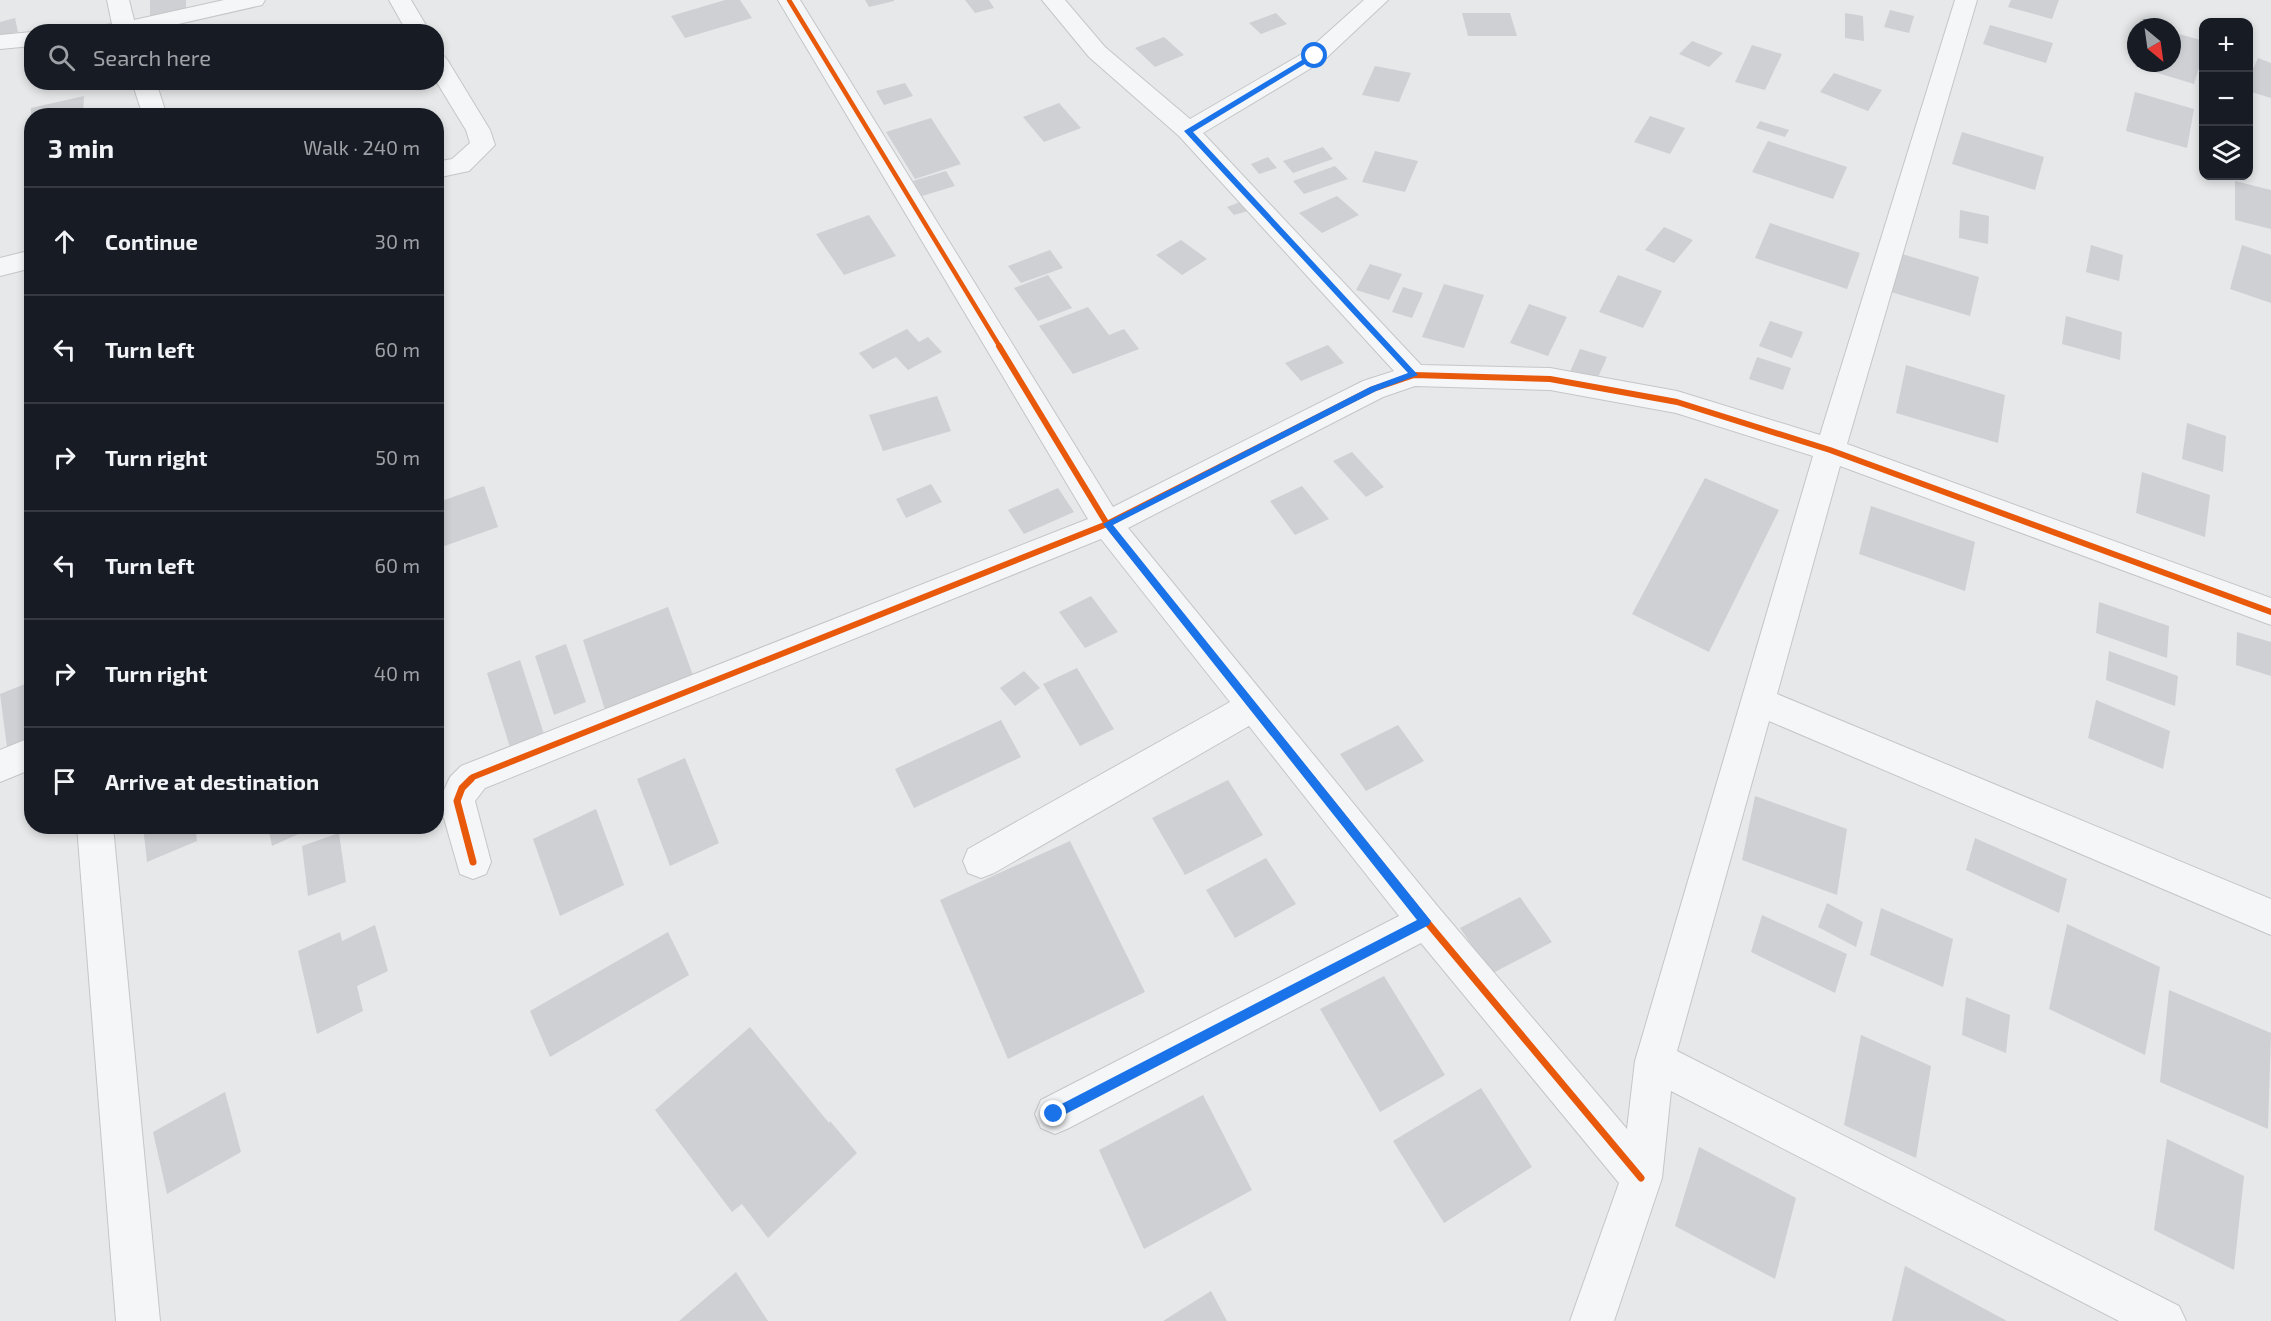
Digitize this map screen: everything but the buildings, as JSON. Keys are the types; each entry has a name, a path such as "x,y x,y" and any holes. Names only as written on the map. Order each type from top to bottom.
{"street":[{"path":"118,0 124,24"},
{"path":"151,24 254,0"},
{"path":"400,0 414,24"},
{"path":"789,0 1107,524 1426,921 1641,1178"},
{"path":"1053,0 1097,52 1188,131 1414,375"},
{"path":"1188,131 1315,56 1377,0"},
{"path":"1592,1321 1641,1178 1655,1061 1830,450 1966,0"},
{"path":"0,42 24,40"},
{"path":"444,74 478,130 483,145 460,165 444,168"},
{"path":"147,90 152,108"},
{"path":"0,267 24,261"},
{"path":"473,862 457,801 462,788 473,777 1107,524 1373,389 1414,375 1550,379 1677,402 1830,450 2271,612"},
{"path":"1758,701 2271,917"},
{"path":"981,861 1252,707"},
{"path":"0,766 24,756"},
{"path":"96,834 138,1321"},
{"path":"1054,1114 1426,921"},
{"path":"1655,1061 2164,1321"}],"cycle path":[{"path":"789,0 1107,524 1426,921 1641,1178"},
{"path":"473,862 457,801 462,788 473,777 1107,524 1373,389 1414,375 1550,379 1677,402 1830,450 2271,612"}],"route":[{"path":"1054,1114 1426,921 1107,524 1373,389 1414,375 1188,131 1315,56"}]}
